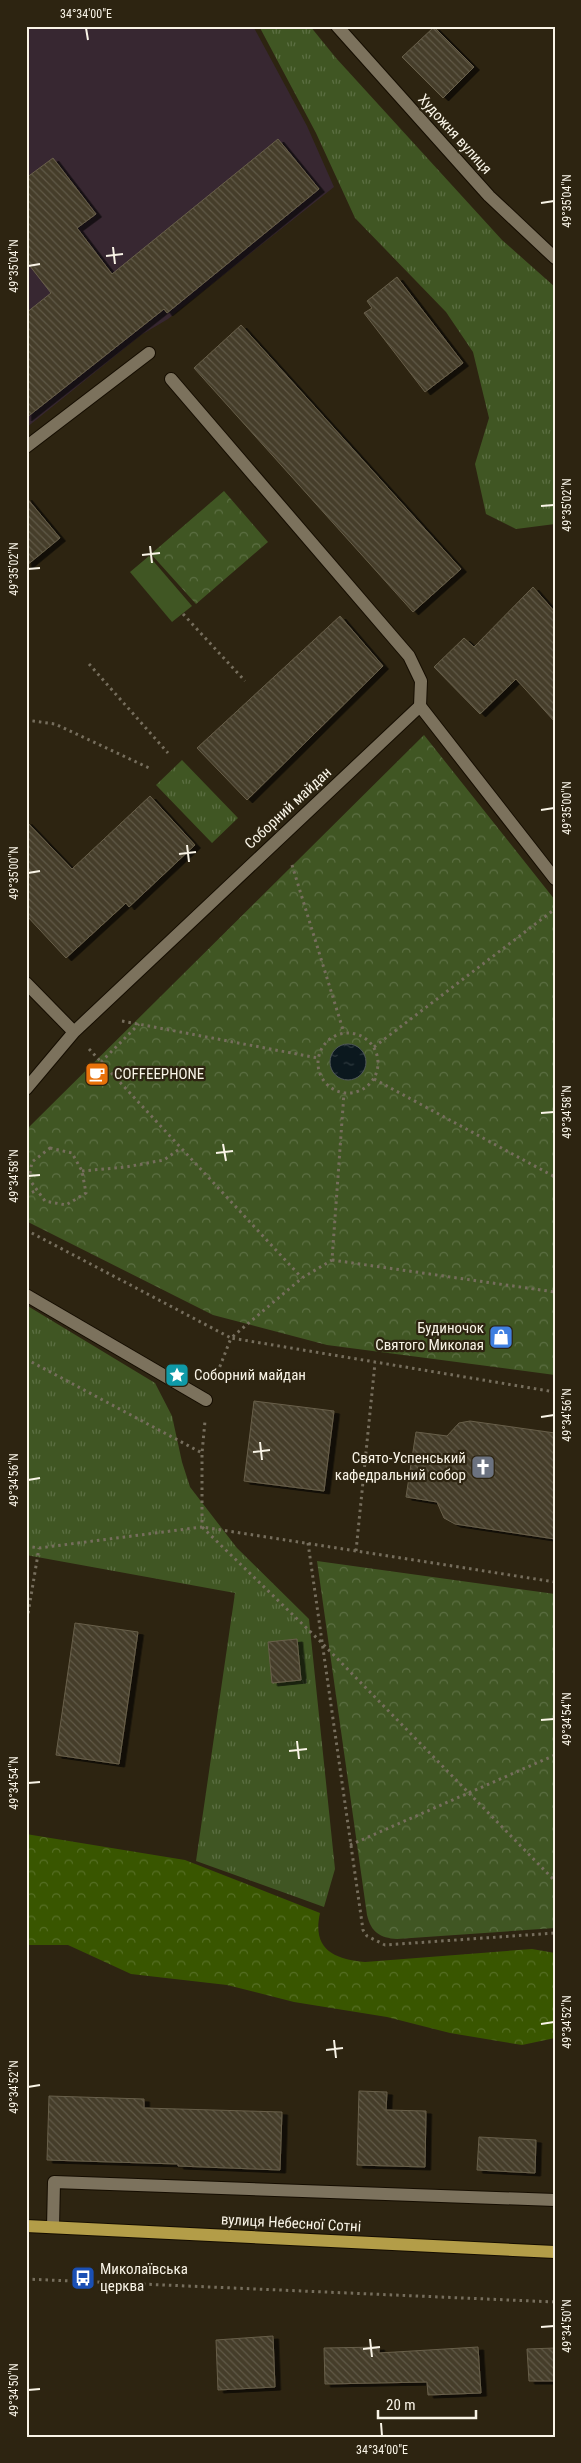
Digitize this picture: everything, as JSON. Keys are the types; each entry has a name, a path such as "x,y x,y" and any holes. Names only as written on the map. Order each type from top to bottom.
{"main road":[{"name":"вулиця Небесної Сотні","path":"26,2226 555,2252"}],"street":[{"name":"Художня вулиця","path":"337,26 489,196 555,258"},
{"path":"26,448 149,353"},
{"path":"171,379 409,656 421,681 420,706 555,879"},
{"name":"Соборний майдан","path":"26,1089 74,1032 420,706"},
{"path":"26,983 74,1032"},
{"path":"26,1295 206,1400"},
{"path":"53,2228 54,2182 555,2200"}],"path":[{"path":"183,614 245,682"},
{"path":"89,664 168,753"},
{"path":"26,720 54,724 149,768"},
{"path":"292,865 344,1033"},
{"path":"374,1047 555,909"},
{"path":"122,1021 318,1058"},
{"path":"101,1062 140,1024"},
{"path":"74,1032 302,1278"},
{"path":"344,1033 358,1034 367,1040 374,1047 378,1063 374,1079 364,1088 344,1093 336,1091 324,1081 318,1065 318,1058 322,1047 329,1039 344,1033"},
{"path":"374,1079 555,1177"},
{"path":"332,1260 344,1093"},
{"path":"50,1148 72,1153 82,1171 86,1193 66,1205 45,1201 29,1179 32,1162 50,1148"},
{"path":"82,1171 126,1167 164,1160 181,1148"},
{"path":"26,1194 37,1190"},
{"path":"26,1230 232,1338 555,1392"},
{"path":"555,1292 332,1260 302,1278 232,1338 206,1400 202,1453 202,1527 321,1642 555,1881"},
{"path":"26,1359 202,1453"},
{"path":"356,1550 375,1363"},
{"path":"26,1546 39,1548 202,1527 555,1582"},
{"path":"308,1543 360,1922 367,1936 375,1942 385,1945 397,1945 555,1932"},
{"path":"26,1626 39,1548"},
{"path":"350,1845 555,1755"},
{"path":"26,2279 555,2302"}],"shaded area":[{"path":"26,26 253,26 307,126 334,187 168,319 141,335 26,428"}],"green space":[{"path":"259,26 310,26 336,58 502,240 555,287 555,524 516,529 486,514 475,464 489,418 473,352 446,312 355,218 316,133"},
{"path":"224,491 268,542 196,604 151,554"},
{"path":"149,556 192,606 172,622 130,572"},
{"path":"424,735 555,900 555,1375 327,1345 213,1315 26,1221 26,1130"},
{"path":"182,760 238,818 212,843 156,785"},
{"path":"26,1305 155,1383 172,1416 182,1462 190,1487 237,1548 309,1619 335,1869 324,1907 196,1861 235,1593 26,1555"},
{"path":"317,1561 555,1594 555,1928 397,1939 377,1933 371,1926 367,1915"},
{"path":"26,1834 185,1860 320,1913 318,1925 322,1944 335,1955 354,1961 365,1962 532,1949 555,1953 555,2038 522,2045 450,2033 387,2017 294,2002 227,1985 131,1974 68,1945 26,1945"}],"water":[{"path":"348,1044 355,1045 361,1049 365,1055 365,1069 361,1075 355,1079 348,1080 341,1079 335,1075 331,1069 330,1062 331,1055 335,1049 341,1045"}],"building":[{"path":"434,27 474,67 443,98 402,57"},
{"path":"278,139 319,189 167,313 164,309 26,418 26,313 51,293 26,261 26,178 53,158 96,214 77,228 112,274"},
{"path":"397,277 463,363 425,392 364,313 372,308 367,301"},
{"path":"241,325 461,569 413,612 194,368"},
{"path":"26,497 60,538 26,566"},
{"path":"533,587 555,612 555,722 516,679 480,714 434,667 464,638 474,647"},
{"path":"340,616 383,666 247,800 197,748"},
{"path":"150,796 195,845 129,907 126,903 66,958 26,915 26,821 72,869"},
{"name":"Свято-Успенський кафедральний собор","path":"254,1401 334,1411 324,1491 244,1481"},
{"name":"Свято-Успенський кафедральний собор","path":"470,1421 555,1433 555,1539 455,1524 444,1518 437,1502 406,1497 416,1432 447,1436 459,1423"},
{"path":"75,1623 138,1632 119,1764 56,1755"},
{"path":"297,1639 301,1680 272,1683 268,1642"},
{"path":"359,2091 387,2092 386,2110 426,2111 425,2167 357,2165"},
{"path":"49,2096 144,2099 144,2108 282,2112 280,2170 178,2166 178,2164 47,2160"},
{"path":"479,2137 536,2140 535,2173 477,2170"},
{"path":"273,2336 275,2387 218,2390 216,2340"},
{"path":"379,2347 379,2353 478,2347 481,2393 428,2395 427,2382 325,2384 324,2348"},
{"path":"555,2348 555,2381 529,2381 527,2349"}],"place":[{"name":"COFFEEPHONE","path":"97,1074"},
{"name":"Будиночок Святого Миколая","path":"501,1337"},
{"name":"Соборний майдан","path":"177,1375"},
{"name":"Свято-Успенський кафедральний собор","path":"483,1467"},
{"name":"Миколаївська церква","path":"83,2278"}]}
